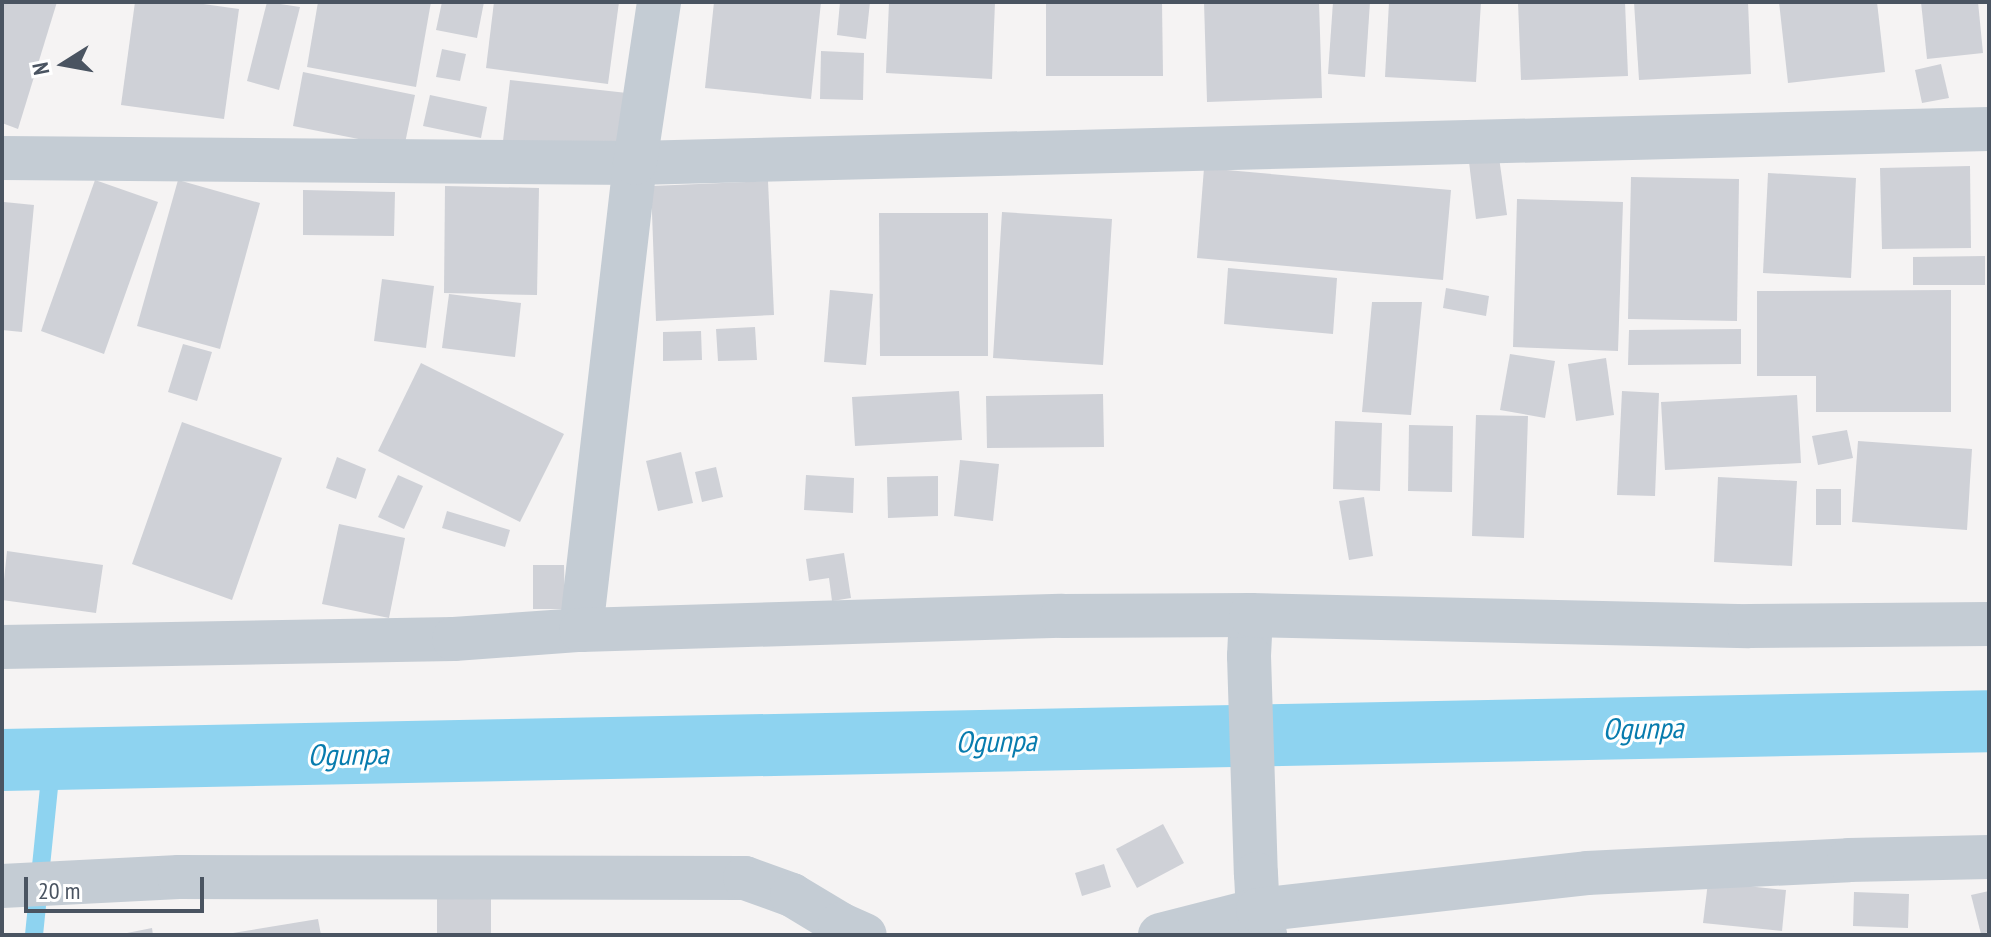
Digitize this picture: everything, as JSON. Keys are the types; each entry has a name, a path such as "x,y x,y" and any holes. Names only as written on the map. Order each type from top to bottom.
{"street":[{"path":"581,630 635,163 659,2"},
{"path":"2,158 635,163 1989,129"},
{"path":"2,647 454,639 581,630 1062,616 1250,636 1989,624"},
{"path":"1250,636 1259,906"},
{"path":"1160,935 1259,906 1587,873 1849,860 1989,857"},
{"path":"2,886 179,877 745,878 792,895 865,935"}],"building":[{"path":"2,2 57,2 18,129 2,123"},
{"path":"135,2 189,2 239,9 224,119 121,105"},
{"path":"267,2 300,7 279,90 247,81"},
{"path":"318,2 431,2 416,87 307,67"},
{"path":"442,2 484,2 477,38 436,30"},
{"path":"494,2 619,2 608,84 486,68"},
{"path":"714,2 821,2 811,99 705,88"},
{"path":"840,2 870,2 866,39 837,35"},
{"path":"889,2 995,2 992,79 886,73"},
{"path":"1046,2 1162,2 1163,76 1046,76"},
{"path":"1204,2 1319,2 1322,98 1207,102"},
{"path":"1333,2 1370,2 1365,77 1328,74"},
{"path":"1389,2 1481,2 1476,82 1385,77"},
{"path":"1518,2 1625,2 1628,76 1521,80"},
{"path":"1634,2 1748,2 1751,74 1639,80"},
{"path":"1779,2 1877,2 1885,72 1788,83"},
{"path":"1921,2 1978,2 1983,53 1927,59"},
{"path":"442,49 466,54 460,81 436,77"},
{"path":"821,51 864,53 863,100 820,99"},
{"path":"1941,64 1949,98 1922,103 1915,70"},
{"path":"303,72 415,95 404,148 293,126"},
{"path":"510,80 627,93 621,154 503,141"},
{"path":"430,95 487,107 481,138 423,126"},
{"path":"1498,150 1507,215 1476,219 1468,154"},
{"path":"1970,166 1971,248 1882,249 1880,168"},
{"path":"1204,168 1451,190 1443,280 1197,258"},
{"path":"1768,173 1856,178 1851,278 1763,273"},
{"path":"1631,177 1739,179 1737,321 1628,319"},
{"path":"95,180 158,202 104,354 41,331"},
{"path":"178,180 260,203 220,349 137,326"},
{"path":"768,181 774,315 656,321 651,186"},
{"path":"445,186 539,188 537,295 444,293"},
{"path":"303,190 395,192 394,236 303,235"},
{"path":"1517,199 1623,202 1618,351 1513,347"},
{"path":"4,202 34,205 22,332 2,330"},
{"path":"1002,212 1112,219 1103,365 993,358"},
{"path":"879,213 988,213 988,356 880,356"},
{"path":"1985,256 1985,285 1913,285 1913,257"},
{"path":"1228,268 1337,278 1333,334 1224,324"},
{"path":"382,279 434,286 426,348 374,341"},
{"path":"1446,288 1489,296 1486,316 1443,308"},
{"path":"830,290 873,294 866,365 824,362"},
{"path":"1951,290 1951,412 1816,412 1816,376 1757,376 1757,291"},
{"path":"449,294 521,303 515,357 442,348"},
{"path":"1372,302 1422,302 1411,415 1362,412"},
{"path":"755,327 757,360 718,361 716,329"},
{"path":"1741,329 1741,364 1628,365 1629,330"},
{"path":"701,331 702,360 663,361 663,332"},
{"path":"183,344 212,352 197,401 168,392"},
{"path":"1510,354 1555,361 1545,418 1500,410"},
{"path":"1606,358 1614,415 1576,421 1568,364"},
{"path":"421,363 564,434 520,522 378,451"},
{"path":"959,391 962,440 855,446 852,397"},
{"path":"1622,391 1659,393 1655,496 1617,495"},
{"path":"1103,394 1104,447 987,448 986,396"},
{"path":"1797,395 1801,463 1665,470 1661,402"},
{"path":"1476,415 1528,416 1524,538 1472,536"},
{"path":"1335,421 1382,423 1380,491 1333,489"},
{"path":"182,422 282,458 232,600 132,564"},
{"path":"1409,425 1453,426 1452,492 1408,491"},
{"path":"1847,430 1853,458 1818,465 1812,436"},
{"path":"1858,441 1972,449 1967,530 1852,522"},
{"path":"681,452 693,503 658,511 646,461"},
{"path":"337,457 366,469 356,499 326,488"},
{"path":"960,460 999,464 993,521 954,516"},
{"path":"716,467 723,497 702,502 695,472"},
{"path":"398,475 423,486 404,529 378,517"},
{"path":"806,475 854,478 853,513 804,510"},
{"path":"938,476 938,516 888,518 887,477"},
{"path":"1718,477 1797,481 1792,566 1714,562"},
{"path":"1816,489 1841,489 1841,525 1816,525"},
{"path":"1364,497 1373,556 1349,560 1339,501"},
{"path":"447,511 510,530 505,547 442,528"},
{"path":"339,524 405,538 389,618 322,604"},
{"path":"7,551 103,565 96,613 2,600"},
{"path":"844,553 851,598 832,601 829,578 809,581 806,559"},
{"path":"533,565 564,565 565,609 533,609"},
{"path":"1163,824 1184,863 1137,888 1116,849"},
{"path":"1104,864 1111,887 1082,896 1075,873"},
{"path":"1708,882 1786,890 1782,931 1703,923"},
{"path":"1989,891 1989,932 1981,934 1971,895"},
{"path":"1854,892 1909,894 1908,928 1853,926"},
{"path":"437,897 491,897 491,935 437,935"},
{"path":"318,919 321,935 233,935 233,933"},
{"path":"152,928 153,935 122,934"}],"waterway":[{"name":"Ogunpa","path":"2,760 1989,721"},
{"path":"34,935 52,759"}]}
